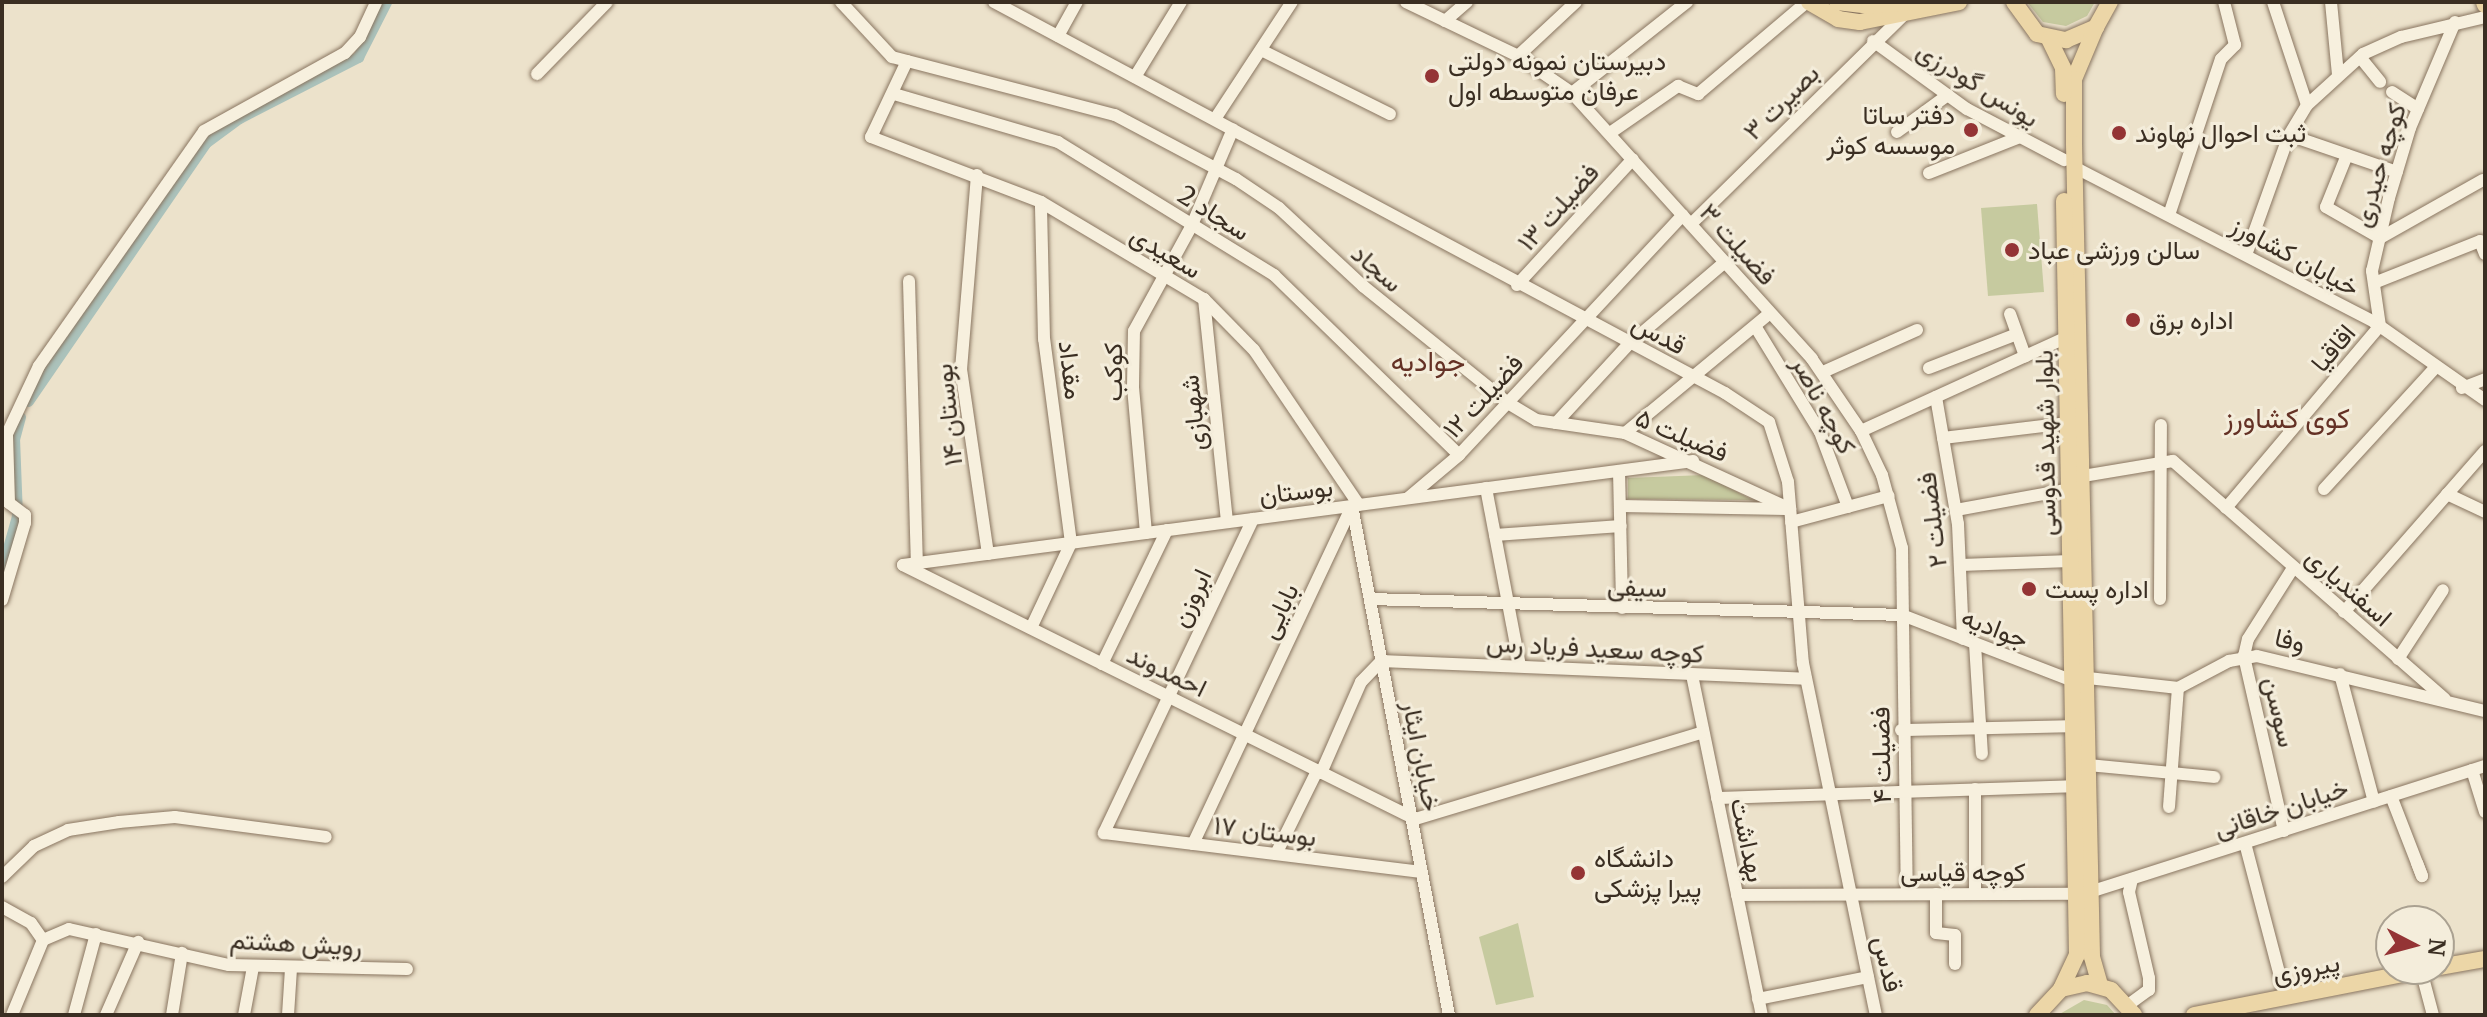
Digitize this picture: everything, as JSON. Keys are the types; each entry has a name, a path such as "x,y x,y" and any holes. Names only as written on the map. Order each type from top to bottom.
{"main road":[{"path":"1808,2 1846,21 1910,5"},
{"path":"1837,2 1869,6 1959,2"},
{"name":"بلوار شهید قدوسی","path":"2037,1015 2061,989 2077,955 2083,893 2089,765 2071,561 2067,337 2069,163 2074,79 2110,2"},
{"path":"2013,3 2026,25 2049,39 2074,38 2096,27"},
{"name":"بلوار شهید قدوسی","path":"2049,39 2063,68 2083,476 2080,680 2073,726 2074,786 2083,893"},
{"path":"2083,893 2092,957 2100,985 2131,1010"},
{"path":"2455,964 2485,959"},
{"name":"پیروزی","path":"2194,1015 2375,979"},
{"path":"2061,989 2100,985"}],"street":[{"path":"2,600 25,523 16,509 7,471 12,417 39,366 204,131 345,53 360,37 376,2"},
{"path":"537,74 607,2"},
{"name":"سجاد","path":"841,2 876,45 911,61 1115,115 1216,168 1279,208 1363,286 1508,403"},
{"name":"قدس","path":"994,2 1517,285 1694,377 1769,422 1785,464 1797,615 1806,679 1876,1015"},
{"path":"1058,36 1077,2"},
{"path":"1135,77 1181,2"},
{"path":"1215,119 1292,2"},
{"name":"فضیلت ۳","path":"1406,2 1518,56 1572,93 1823,372 1861,431 1889,496 1902,548 1902,615"},
{"path":"1445,21 1467,2"},
{"path":"1518,56 1576,2"},
{"path":"1572,93 1687,2"},
{"path":"1610,133 1678,86 1698,94 1808,2"},
{"path":"2169,215 2221,59 2235,45 2224,2"},
{"path":"2273,2 2307,105"},
{"path":"2331,2 2338,75"},
{"name":"بصیرت ۳","path":"1586,319 1910,5"},
{"path":"2246,255 2289,135 2307,105 2360,57 2401,37 2485,17"},
{"name":"کوچه حیدری","path":"2380,326 2374,283 2380,238 2418,109 2455,22"},
{"name":"یونس گودرزی","path":"1873,41 1948,95 2069,163"},
{"path":"1261,50 1390,114"},
{"path":"2360,57 2380,82"},
{"path":"894,94 911,61"},
{"path":"2392,92 2418,109"},
{"name":"سعیدی","path":"894,94 871,137 1041,202 1204,299 1254,350 1356,505"},
{"name":"سجاد 2","path":"894,94 1058,142 1274,275 1459,455"},
{"path":"1897,132 1948,95"},
{"name":"کوکب","path":"1146,533 1132,353 1134,331 1192,225 1233,129"},
{"path":"2289,135 2397,172"},
{"path":"1929,173 2020,137"},
{"path":"2347,155 2326,207 2380,238 2483,180"},
{"name":"فضیلت ۱۳","path":"1517,285 1633,159"},
{"name":"خیابان کشاورز","path":"2069,163 2380,326 2462,388 2485,400"},
{"name":"بوستان ۱۴","path":"977,175 961,369 988,554"},
{"name":"مقداد","path":"1041,202 1044,339 1071,543"},
{"path":"2374,283 2480,241 2485,254"},
{"path":"1556,423 1629,344 1725,262"},
{"path":"909,281 917,563"},
{"name":"شهبازی","path":"1204,299 1227,522"},
{"path":"1625,433 1770,313"},
{"path":"2010,314 2025,356"},
{"name":"فضیلت ۱۲","path":"1408,498 1459,455 1586,319"},
{"name":"کوچه ناصر","path":"1755,326 1820,432 1848,507"},
{"name":"اقاقیا","path":"2226,508 2380,326"},
{"path":"1823,372 1917,330"},
{"path":"1929,368 2017,334"},
{"path":"1861,431 2067,337"},
{"path":"2324,489 2435,368"},
{"path":"2462,388 2485,379"},
{"name":"فضیلت ۲","path":"1936,397 1956,510 1982,754"},
{"name":"فضیلت ۵","path":"1508,403 1536,420 1625,433 1694,461 1790,515"},
{"path":"1943,438 2068,423"},
{"path":"2160,599 2164,463 2161,425"},
{"path":"2344,612 2485,451"},
{"name":"بوستان","path":"903,565 1694,461"},
{"name":"اسفندیاری","path":"2164,463 2173,461 2445,699"},
{"path":"2083,476 2164,463"},
{"path":"1619,471 1622,608"},
{"path":"1486,488 1520,666"},
{"path":"1956,510 2070,489"},
{"path":"2447,494 2485,512"},
{"path":"1621,506 1790,515 1848,507 1889,496"},
{"name":"خیابان ایثار","path":"1356,505 1381,661 1449,1015"},
{"name":"بابایی","path":"1193,844 1356,505"},
{"name":"ابروزن","path":"1104,833 1253,519"},
{"path":"1495,535 1621,526"},
{"path":"1102,664 1167,530"},
{"path":"1031,628 1071,543"},
{"path":"1960,565 2071,561"},
{"name":"احمدوند","path":"903,565 1411,818"},
{"name":"سوسن","path":"2284,831 2244,656 2248,639 2293,568"},
{"path":"2398,659 2443,590"},
{"name":"سیفی","path":"1370,599 1797,615 1902,615"},
{"name":"جوادیه","path":"1902,615 2080,680"},
{"name":"فضیلت ۴","path":"1902,615 1901,730 1907,894"},
{"name":"وفا","path":"2178,688 2244,656 2340,674 2485,711"},
{"path":"1276,854 1361,682 1381,661"},
{"name":"کوچه سعید فریاد رس","path":"1381,661 1806,679"},
{"path":"2340,674 2374,802"},
{"name":"بهداشت","path":"1692,675 1762,1015"},
{"path":"2080,680 2178,688 2169,807"},
{"path":"1901,730 2073,726"},
{"path":"1411,818 1703,732"},
{"path":"2089,765 2214,777"},
{"path":"2478,768 2485,812"},
{"name":"خیابان خاقانی","path":"2083,893 2478,768"},
{"path":"1717,798 2074,786"},
{"path":"1975,789 1975,894"},
{"path":"2391,796 2422,876 2417,863"},
{"path":"2,877 34,846 68,830 119,822 175,817 326,837"},
{"name":"بوستان ۱۷","path":"1104,833 1422,872"},
{"path":"2245,843 2285,996"},
{"path":"2131,1010 2149,990 2129,892 2132,879"},
{"name":"کوچه قیاسی","path":"1737,895 2083,893"},
{"path":"1936,894 1936,933 1955,935 1955,964"},
{"path":"2,907 31,923 43,940 12,1015"},
{"name":"رویش هشتم","path":"43,940 69,929 253,967 407,969"},
{"path":"74,1015 96,934"},
{"path":"106,1015 138,942"},
{"path":"172,1015 182,953"},
{"path":"244,1015 253,967"},
{"path":"288,1015 291,968"},
{"path":"1758,999 1868,977"},
{"path":"2427,985 2433,1015"}],"green space":[{"path":"2027,2 2095,2 2087,16 2066,26 2043,22"},
{"name":"سالن ورزشی عباد","path":"2037,204 2044,292 1988,296 1981,208"},
{"path":"1704,475 1753,500 1628,499 1628,478"},
{"path":"1518,923 1534,997 1496,1005 1479,937"},
{"path":"2084,1000 2107,1005 2116,1015 2058,1015"}],"waterway":[{"path":"28,401 205,143 239,118 358,57 386,2"},
{"path":"2,569 17,516 14,439 20,417"}],"place":[{"name":"دبیرستان نمونه دولتی عرفان متوسطه اول","path":"1432,76"},
{"name":"دفتر ساتا موسسه کوثر","path":"1971,130"},
{"name":"ثبت احوال نهاوند","path":"2119,133"},
{"name":"سالن ورزشی عباد","path":"2012,250"},
{"name":"اداره برق","path":"2133,320"},
{"name":"اداره پست","path":"2029,589"},
{"name":"دانشگاه پیرا پزشکی","path":"1578,873"}],"district":[{"name":"جوادیه","path":"1428,361"},
{"name":"کوی کشاورز","path":"2287,418"}]}
